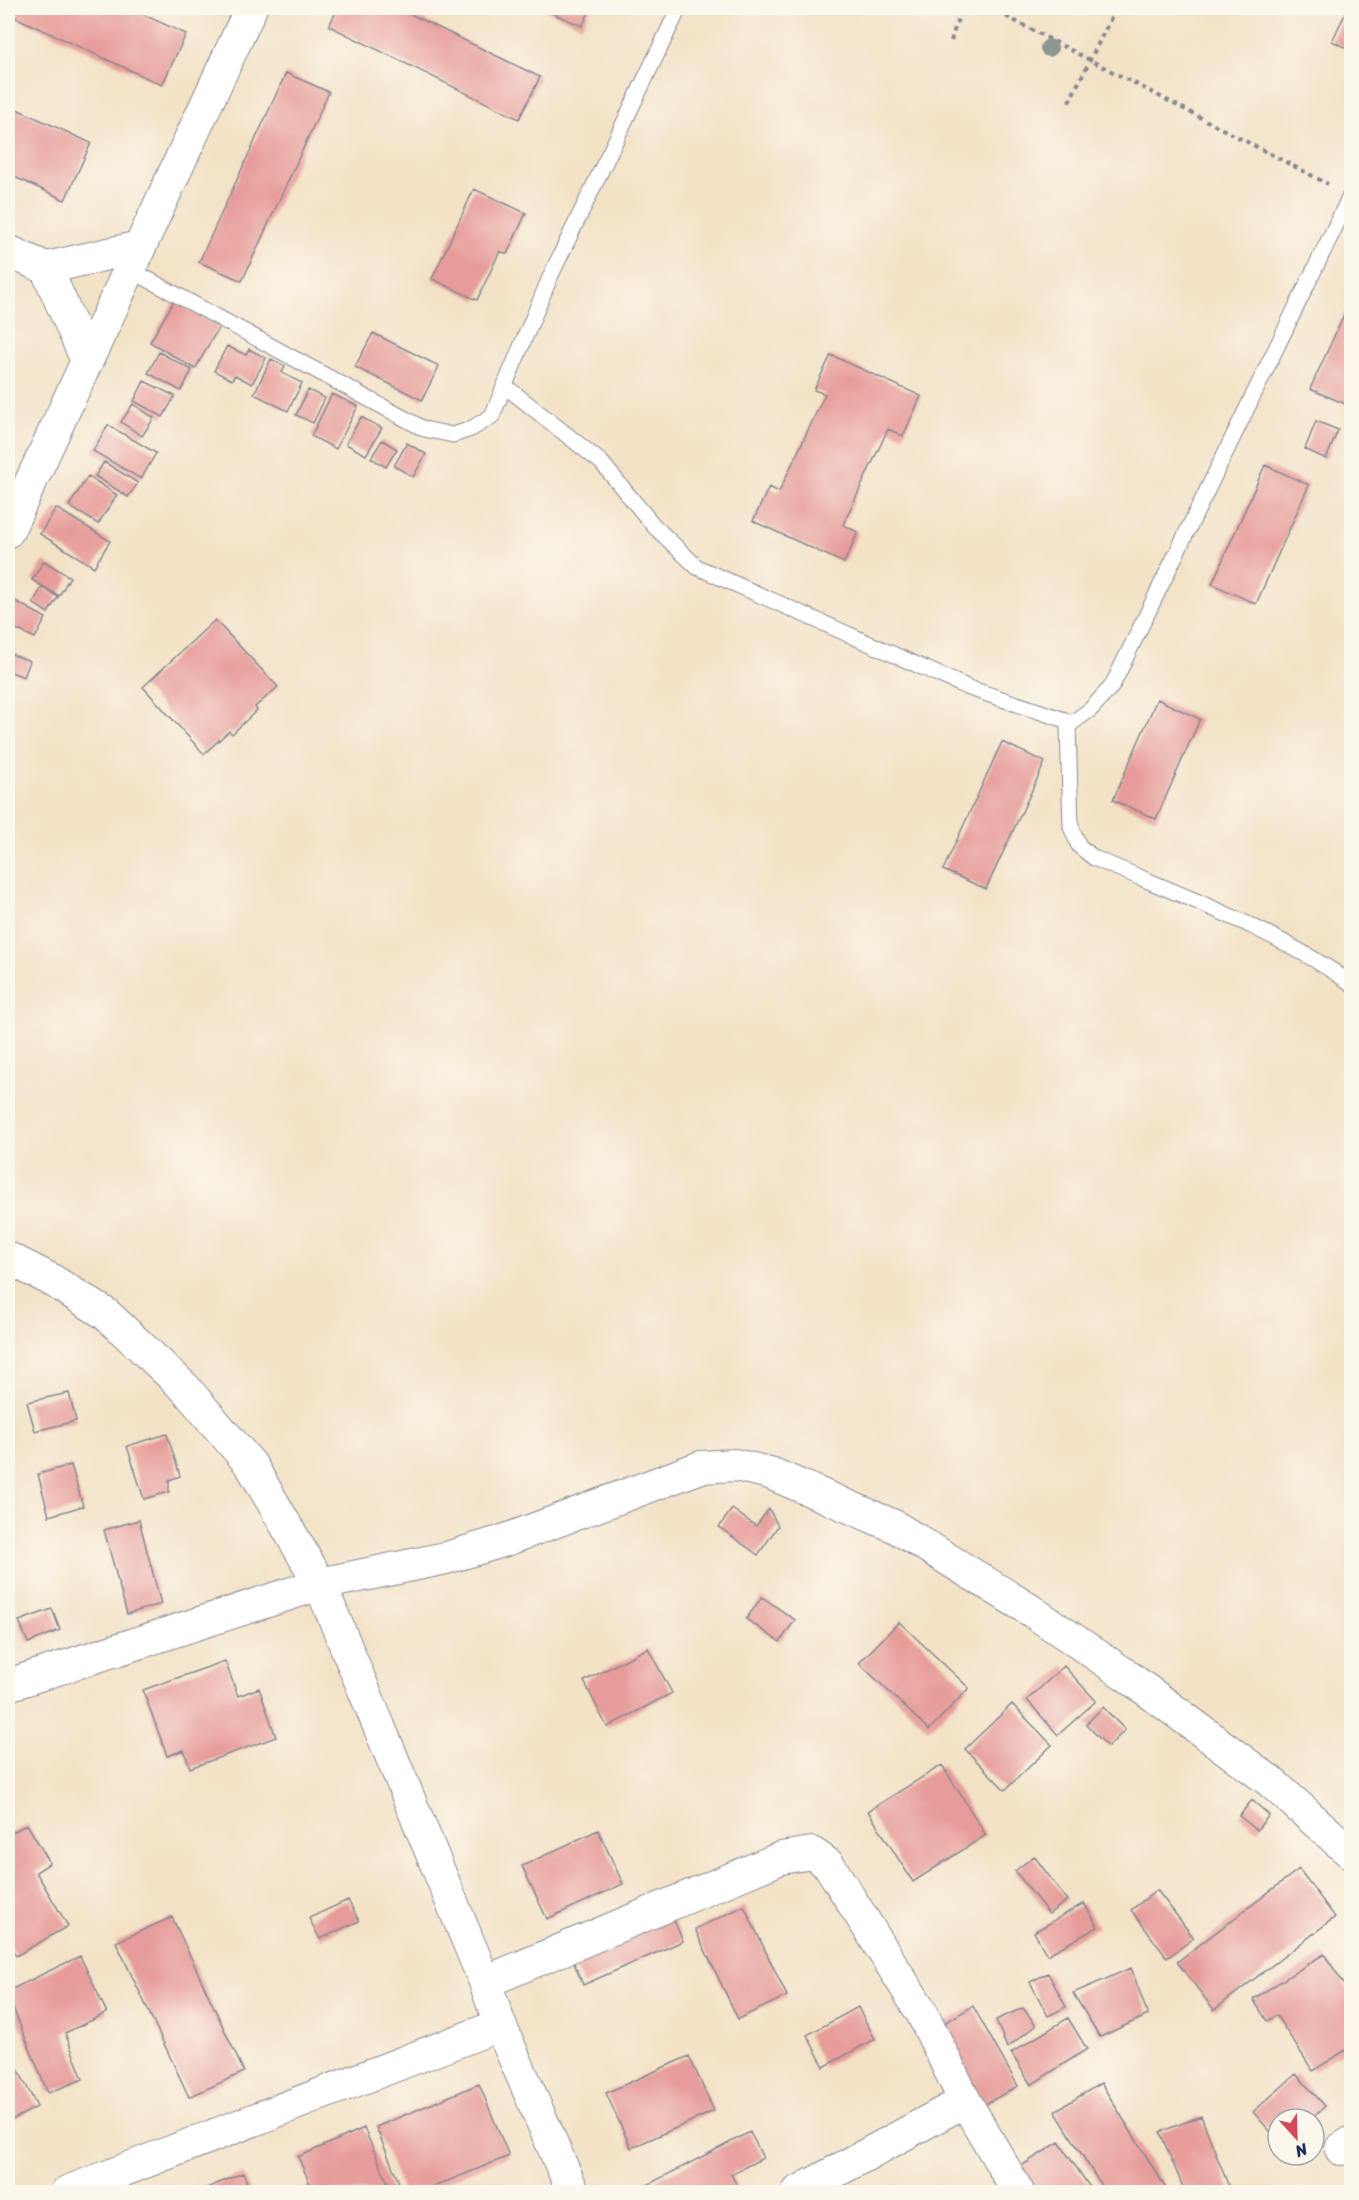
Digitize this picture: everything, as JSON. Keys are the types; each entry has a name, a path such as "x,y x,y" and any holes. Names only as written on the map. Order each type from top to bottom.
{"street":[{"path":"8,531 251,8"},
{"path":"8,251 46,268 134,258"},
{"path":"46,268 87,360"},
{"path":"8,1258 50,1279 106,1314 185,1388 251,1465 320,1584 485,1982 500,2025 573,2193"},
{"path":"8,1684 320,1584 446,1558 503,1541 701,1467 735,1465 770,1473 894,1526 1030,1610 1126,1676 1271,1782 1352,1854"},
{"path":"485,1982 781,1858 812,1853 829,1865 917,2005 965,2101 1018,2193"},
{"path":"67,2193 500,2025"},
{"path":"798,2193 965,2101"}],"lane":[{"path":"134,258 424,429 453,435 471,429 492,416 551,275 679,8"},
{"path":"1068,726 1090,709 1112,686 1351,194"},
{"path":"505,386 602,462 654,526 697,567 969,688 1065,720 1068,726 1071,827 1079,846 1094,858 1274,936 1322,963 1352,984"}],"path":[{"path":"951,41 962,8"},
{"path":"990,8 1351,194"},
{"path":"1069,102 1116,8"}],"building":[{"path":"8,8 129,8 186,34 162,85 8,14"},
{"path":"338,8 398,8 540,77 519,119 329,26"},
{"path":"540,8 591,8 582,26"},
{"path":"1348,8 1352,8 1352,51 1332,41"},
{"path":"286,73 329,92 242,281 199,262"},
{"path":"8,105 91,143 65,200 8,174"},
{"path":"474,189 526,213 507,254 500,251 477,300 432,279"},
{"path":"1352,297 1352,397 1348,405 1310,389"},
{"path":"174,301 219,327 195,369 150,342"},
{"path":"373,333 439,366 422,400 355,367"},
{"path":"227,346 246,355 249,349 266,358 252,384 235,375 232,380 214,371"},
{"path":"159,352 192,370 181,391 148,373"},
{"path":"831,355 921,396 903,436 888,429 843,525 858,532 844,563 753,521 769,487 779,492 825,394 814,390"},
{"path":"271,359 285,366 282,373 302,383 288,411 254,394"},
{"path":"144,381 175,396 163,417 134,401"},
{"path":"308,390 325,398 313,423 296,415"},
{"path":"332,394 358,406 336,449 311,436"},
{"path":"133,404 154,418 142,436 121,422"},
{"path":"361,417 382,428 366,455 346,444"},
{"path":"1316,421 1338,430 1326,459 1305,449"},
{"path":"108,425 156,453 141,479 93,451"},
{"path":"382,440 397,449 386,467 371,458"},
{"path":"407,443 426,454 413,477 394,466"},
{"path":"8,450 15,454 8,470"},
{"path":"104,462 138,483 128,497 95,476"},
{"path":"1265,465 1309,485 1256,604 1212,584"},
{"path":"88,476 117,495 98,524 69,506"},
{"path":"56,508 110,541 94,567 40,534"},
{"path":"44,561 70,577 59,596 32,580"},
{"path":"42,587 58,597 48,613 33,603"},
{"path":"15,601 46,618 35,638 8,625 8,614"},
{"path":"215,620 278,687 255,707 257,710 232,734 229,731 204,754 143,687"},
{"path":"8,653 30,661 24,677 8,671"},
{"path":"1157,699 1200,719 1156,819 1113,800"},
{"path":"1002,742 1045,762 986,889 943,870"},
{"path":"69,1393 76,1421 35,1431 27,1402"},
{"path":"167,1434 180,1476 169,1480 169,1492 144,1499 127,1446"},
{"path":"71,1465 83,1506 49,1516 38,1474"},
{"path":"732,1509 756,1526 769,1509 778,1526 758,1555 719,1527"},
{"path":"139,1520 161,1604 127,1614 104,1530"},
{"path":"762,1597 795,1620 780,1642 746,1619"},
{"path":"52,1609 60,1630 28,1643 19,1621"},
{"path":"899,1622 969,1688 929,1730 859,1663"},
{"path":"648,1648 672,1693 607,1727 584,1681"},
{"path":"225,1661 238,1696 259,1688 276,1737 190,1768 184,1750 167,1756 143,1690"},
{"path":"1064,1666 1096,1701 1058,1735 1027,1700"},
{"path":"1012,1704 1052,1745 1005,1790 965,1749"},
{"path":"1103,1707 1125,1730 1108,1747 1086,1724"},
{"path":"942,1765 986,1835 913,1882 868,1811"},
{"path":"1252,1800 1269,1815 1257,1830 1239,1816"},
{"path":"27,1824 50,1863 36,1872 68,1926 16,1956 8,1942 8,1835"},
{"path":"598,1830 623,1884 547,1919 522,1866"},
{"path":"1034,1856 1067,1900 1049,1914 1015,1871"},
{"path":"1299,1869 1335,1917 1214,2010 1177,1962"},
{"path":"1157,1890 1194,1938 1167,1958 1131,1910"},
{"path":"348,1900 359,1921 320,1939 309,1918"},
{"path":"1084,1903 1098,1927 1047,1955 1034,1932"},
{"path":"744,1906 787,1996 738,2019 695,1929"},
{"path":"671,1913 683,1941 583,1985 571,1956"},
{"path":"172,1917 244,2072 189,2097 116,1942"},
{"path":"1324,1954 1352,1996 1352,2046 1313,2071 1276,2015 1267,2021 1253,1999"},
{"path":"80,1956 107,2013 65,2033 83,2079 48,2093 8,1996 8,1991"},
{"path":"1131,1968 1148,2015 1100,2037 1073,1993"},
{"path":"1048,1973 1066,2007 1048,2016 1030,1982"},
{"path":"973,2006 1018,2086 984,2105 939,2026"},
{"path":"858,2007 875,2039 824,2067 807,2035"},
{"path":"1023,2008 1036,2025 1007,2048 996,2020"},
{"path":"1068,2018 1087,2049 1031,2085 1011,2053"},
{"path":"10,2053 37,2107 8,2122 8,2054"},
{"path":"689,2056 714,2111 631,2148 606,2093"},
{"path":"1296,2074 1325,2106 1266,2107 1266,2127 1253,2112"},
{"path":"1101,2083 1167,2190 1162,2192 1105,2192 1055,2111"},
{"path":"479,2084 509,2156 421,2192 403,2192 376,2127"},
{"path":"1201,2116 1231,2192 1185,2192 1160,2132"},
{"path":"364,2128 392,2192 297,2192 311,2186 298,2157"},
{"path":"750,2132 763,2158 731,2174 740,2191 648,2192 645,2186"},
{"path":"1059,2142 1093,2192 1034,2192 1018,2168"},
{"path":"243,2173 251,2192 197,2192"}]}
